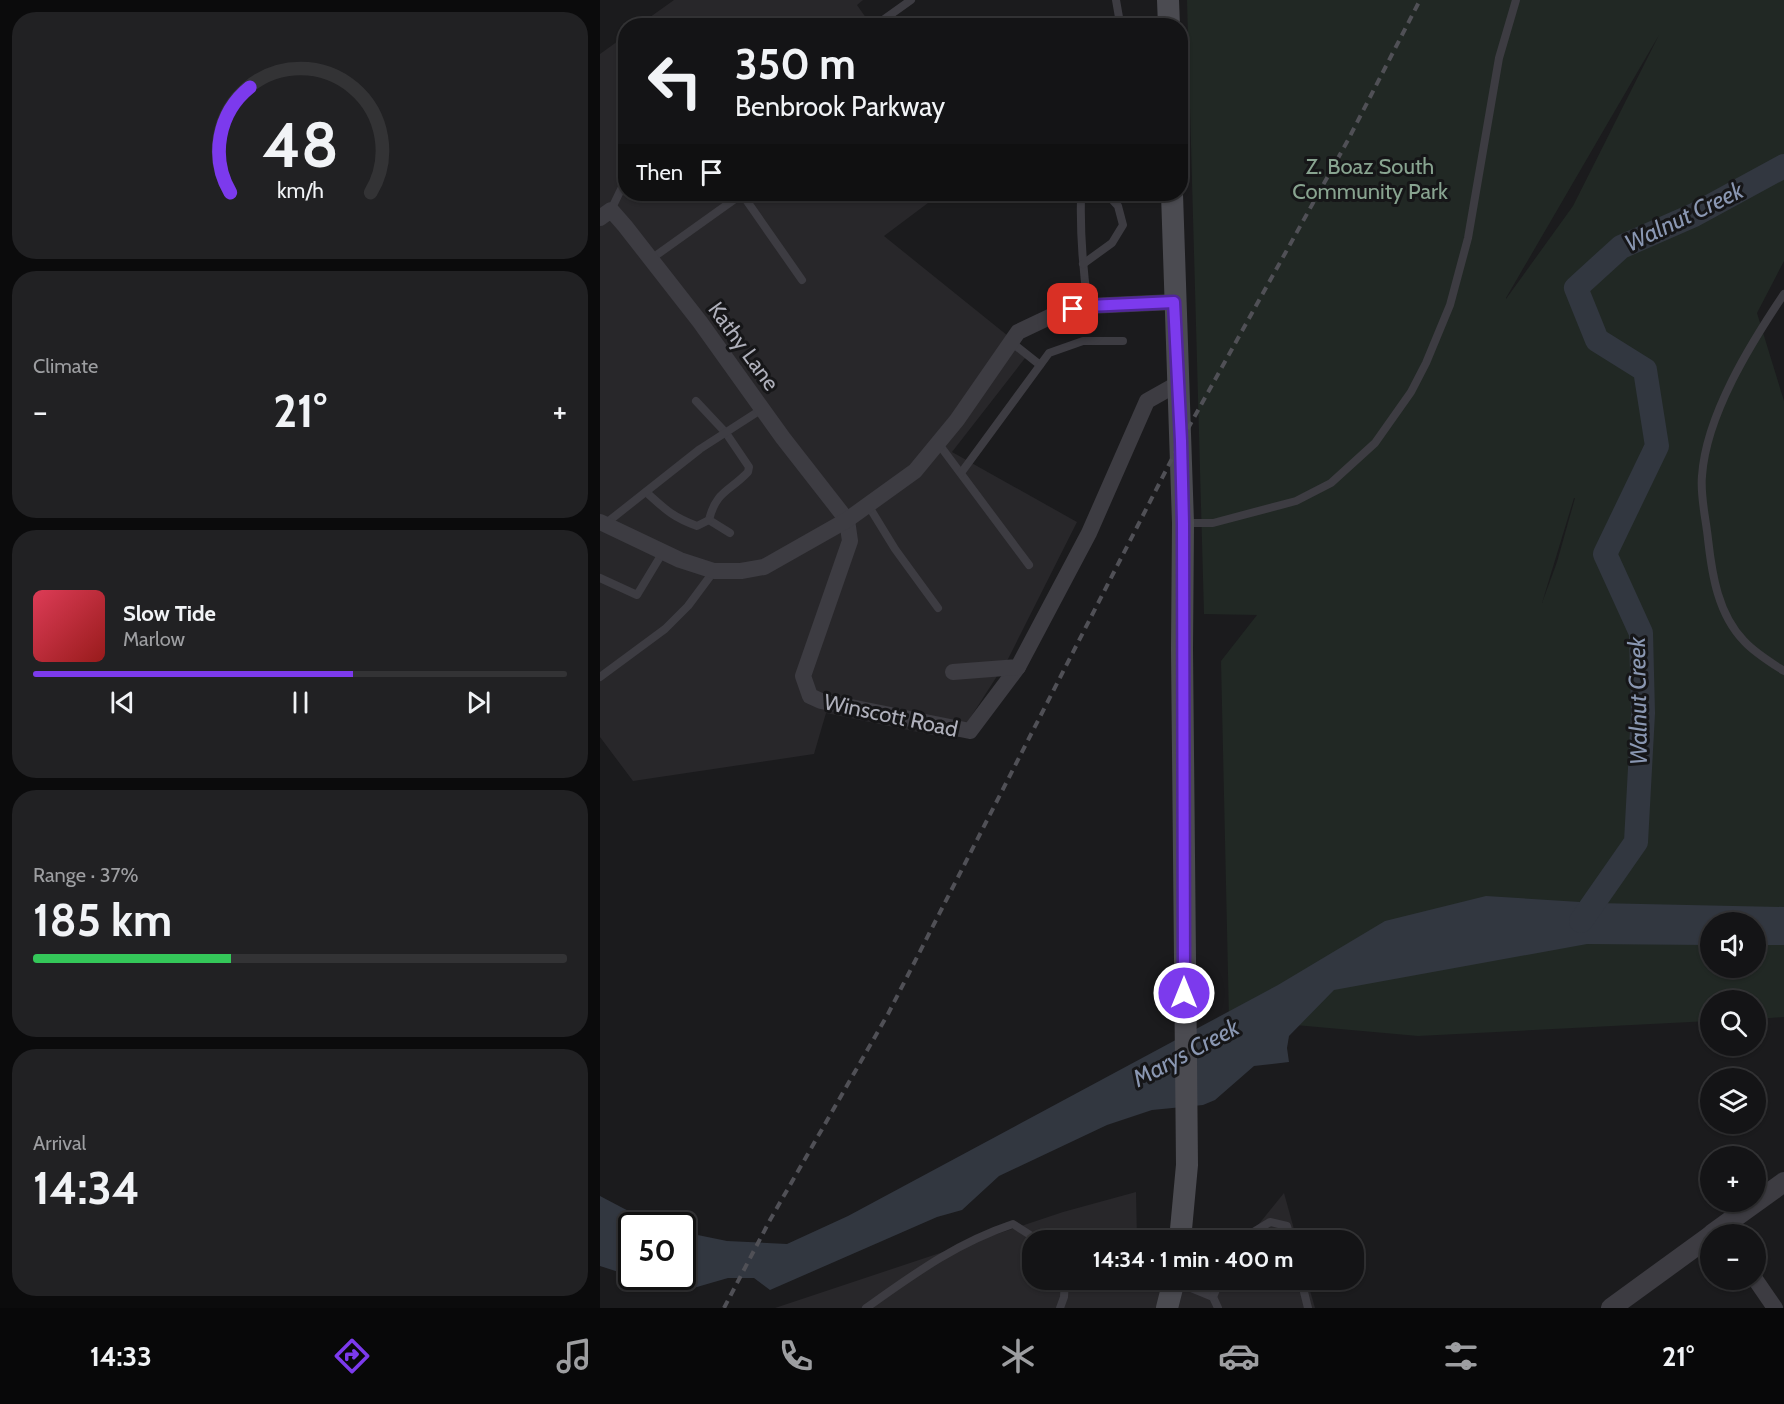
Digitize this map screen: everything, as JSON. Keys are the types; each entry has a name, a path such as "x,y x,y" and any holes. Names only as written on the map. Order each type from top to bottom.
{"main road":[{"path":"1168,0 1169,18"},
{"path":"1172,201 1183,523 1186,1147 1182,1230"},
{"path":"1167,1308 1172,1290"}],"street":[{"name":"Kathy Lane","path":"606,214 651,259 700,322 762,410 847,520"},
{"path":"602,523 680,560 714,571 741,571 764,567 847,520 915,471 957,420 1018,332 1058,313 1088,306 1174,302"},
{"name":"Winscott Road","path":"847,520 850,541 803,676 810,696 821,701 970,731 1018,667 1089,533 1147,401 1179,383"},
{"path":"953,672 1018,667"},
{"path":"1728,1224 1784,1182"},
{"path":"1611,1308 1700,1244"},
{"path":"1763,1290 1775,1308"}],"lane":[{"path":"886,18 911,0"},
{"path":"1116,0 1119,18"},
{"path":"1183,523 1213,523 1296,501 1331,483 1375,444 1405,401 1426,363 1450,305 1468,238 1499,58 1516,0"},
{"path":"606,214 618,193"},
{"path":"651,259 732,201"},
{"path":"747,201 802,280"},
{"path":"1081,201 1083,264 1088,306"},
{"path":"1083,264 1112,243 1123,225 1118,206 1113,201"},
{"path":"1784,294 1755,337 1710,432 1702,476 1713,576 1727,618 1743,641 1784,671"},
{"path":"961,473 1049,353 1083,341 1123,341"},
{"path":"1011,342 1040,365"},
{"path":"646,492 674,517 697,526 709,520 718,498 748,472 749,467 726,433 696,401"},
{"path":"602,523 700,449 762,410"},
{"path":"938,443 1029,566"},
{"path":"868,505 895,549 938,608"},
{"path":"709,520 730,533"},
{"path":"600,578 637,596 663,552"},
{"path":"600,677 664,629 688,606 714,571"},
{"path":"1257,1230 1270,1222 1287,1226 1288,1230"},
{"path":"866,1308 926,1265 985,1233 1013,1224 1022,1230"},
{"path":"1060,1308 1064,1290"},
{"path":"1197,1290 1213,1297 1218,1308"},
{"path":"1213,1297 1216,1290"},
{"path":"1304,1290 1308,1308"}],"shaded area":[{"path":"674,0 863,0 857,5 866,18 649,18"},
{"path":"618,41 618,201 931,201 884,236 1029,353 952,452 1077,522 1008,659 956,740 826,713 814,754 633,781 600,737 600,54"},
{"path":"1136,1192 1137,1230 1022,1230 1022,1290 1310,1290 1315,1308 775,1308 1063,1212"},
{"path":"1284,1193 1294,1230 1254,1230"}],"green space":[{"name":"Z. Boaz South Community Park","path":"1187,0 1784,0 1784,261 1757,313 1784,401 1784,1017 1766,1018 1766,990 1700,990 1700,1022 1418,1036 1229,1019 1221,661 1257,615 1204,614","holes":["1659,35 1573,206 1506,298","1575,498 1557,562 1542,603"]}],"water":[{"name":"Marys Creek","path":"1486,896 1596,903 1784,907 1784,945 1766,945 1766,912 1700,912 1700,945 1587,944 1334,990 1289,1036 1287,1048 1289,1062 1254,1066 1215,1100 1203,1105 1152,1110 1107,1125 999,1176 962,1210 937,1217 770,1290 754,1278 728,1278 696,1287 696,1235 727,1241 787,1244 848,1216 1278,985 1385,921"},
{"path":"600,1196 630,1212 618,1212 618,1272 600,1266"}],"waterway":[{"name":"Walnut Creek","path":"1581,921 1636,842 1643,713 1641,633 1605,554 1657,446 1645,370 1597,340 1576,288 1621,247 1694,215 1784,166"}],"railway":[{"path":"724,1308 770,1220 888,1014 1181,441 1348,140 1420,0"}],"route":[{"path":"1073,309 1088,306 1174,302 1183,523 1184,993"}]}
